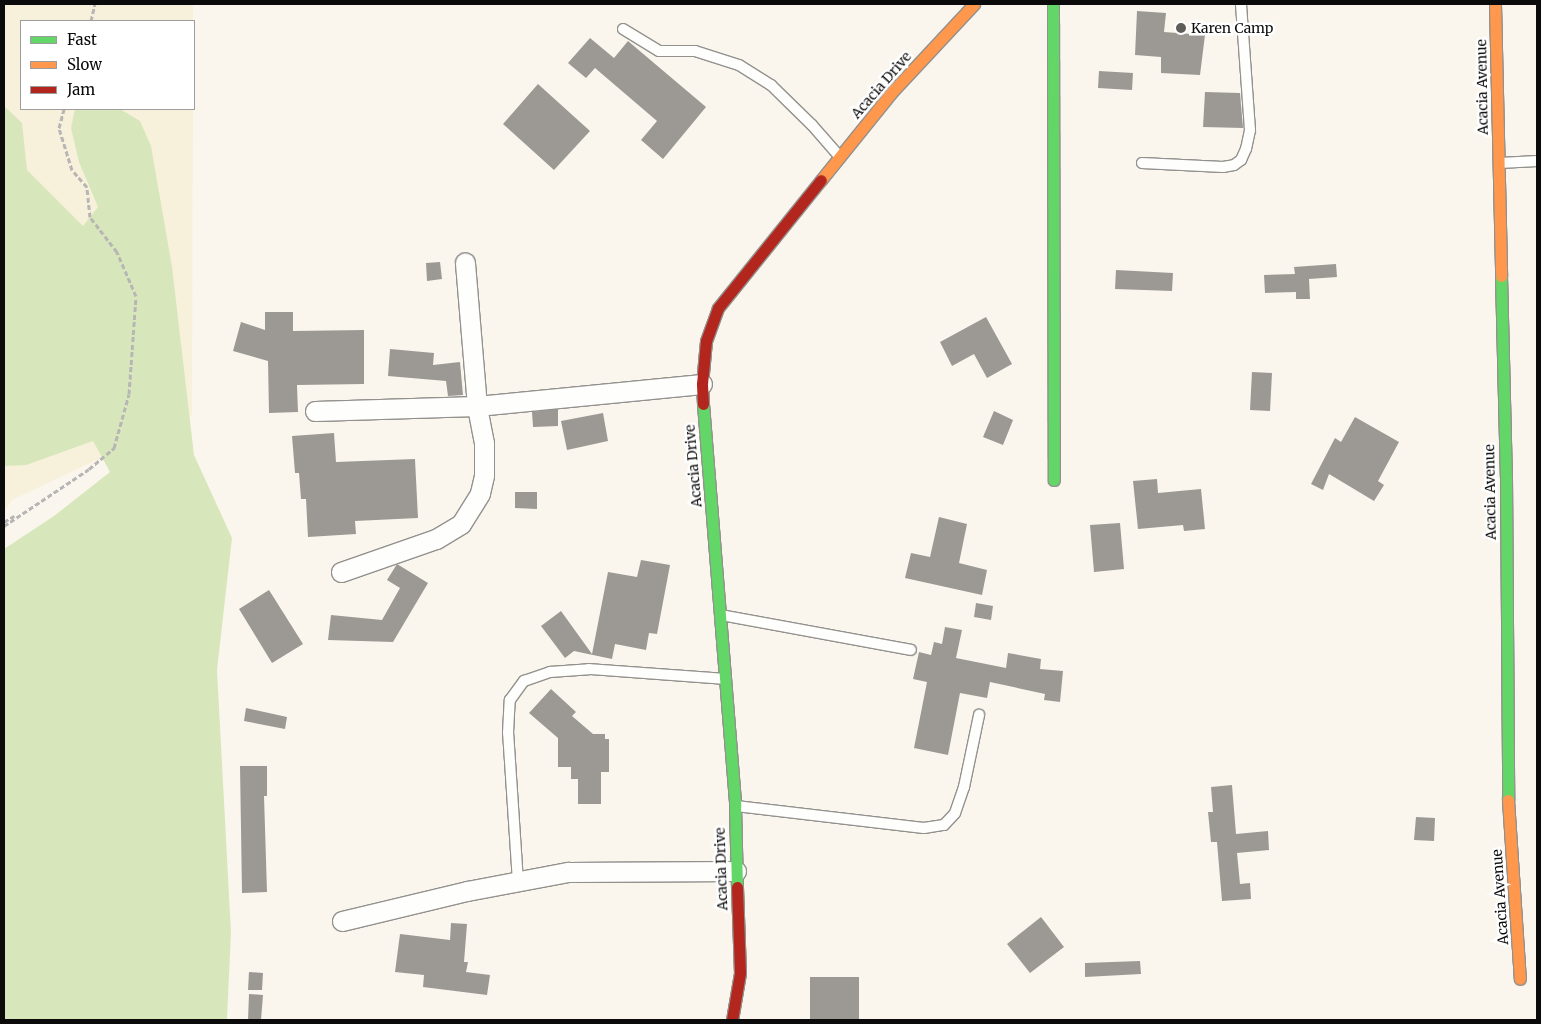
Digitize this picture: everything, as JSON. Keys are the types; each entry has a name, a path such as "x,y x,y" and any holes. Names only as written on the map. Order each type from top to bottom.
{"street":[{"name":"Acacia Drive","path":"732,1020 740,973 735,806 702,384 706,341 718,308 892,92 974,4"},
{"path":"1053,4 1054,480"},
{"name":"Acacia Avenue","path":"1495,4 1506,477 1508,802 1520,979"},
{"path":"341,572 436,539 461,524 480,493 484,475 484,443 477,406 465,262"},
{"path":"315,412 477,406 702,384"},
{"path":"342,921 467,891 568,872 736,872"}],"lane":[{"path":"1142,163 1223,166 1241,160 1246,149 1250,130 1242,4"},
{"path":"623,29 659,51 695,51 738,65 771,85 812,125 840,157"},
{"path":"1499,163 1537,161"},
{"path":"721,615 911,650"},
{"path":"518,882 508,733 510,700 524,681 550,672 589,669 726,679"},
{"path":"735,806 924,828 944,825 956,813 964,788 980,715"}],"path":[{"path":"91,20 95,4"},
{"path":"4,526 89,469 114,448 129,394 136,296 117,252 90,217 87,187 72,170 60,128 64,110"},
{"path":"4,522 24,512"}],"shaded area":[{"path":"4,4 193,4 193,20 20,20 20,110 193,110 192,415 12,500 4,512"}],"green space":[{"path":"4,106 22,123 27,170 83,226 98,207 79,162 71,128 75,110 122,110 140,121 151,146 172,267 194,455 232,538 217,670 231,932 227,1020 4,1020 4,549 54,516 110,472 93,441 26,465 4,466"}],"building":[{"path":"1137,11 1166,13 1164,32 1205,35 1200,75 1161,73 1161,57 1135,55"},
{"path":"590,38 614,58 628,41 706,107 663,159 641,140 657,121 595,68 586,78 568,63"},
{"path":"1099,71 1133,73 1132,90 1098,88"},
{"path":"538,84 590,131 554,170 503,124"},
{"path":"1205,92 1240,93 1243,128 1203,127"},
{"path":"440,262 442,279 427,281 426,263"},
{"path":"1336,264 1337,277 1309,279 1310,299 1296,299 1296,292 1265,293 1264,275 1295,274 1294,267"},
{"path":"1116,270 1173,273 1172,291 1115,289"},
{"path":"265,312 293,312 293,331 364,330 364,384 297,385 298,412 269,413 268,361 233,351 241,322 265,330"},
{"path":"986,317 1012,364 987,378 974,354 952,366 940,342"},
{"path":"390,349 434,353 433,365 460,362 463,395 448,396 446,381 388,376"},
{"path":"1252,372 1272,373 1270,411 1250,410"},
{"path":"558,409 558,426 533,427 532,412"},
{"path":"994,411 1013,420 1003,445 983,437"},
{"path":"603,413 608,441 567,450 561,421"},
{"path":"1355,417 1399,442 1378,481 1384,485 1374,501 1329,474 1323,490 1311,484 1335,438 1341,442"},
{"path":"334,433 336,462 415,459 418,518 355,521 356,534 308,537 306,499 301,499 299,473 295,473 292,436"},
{"path":"1157,479 1158,493 1201,489 1205,529 1184,531 1183,525 1138,529 1133,481"},
{"path":"515,492 537,492 537,509 515,508"},
{"path":"939,517 967,524 959,563 987,570 982,595 905,578 911,553 930,557"},
{"path":"1120,523 1124,569 1094,572 1090,525"},
{"path":"641,560 670,565 657,634 649,633 646,650 615,644 612,659 574,651 565,658 541,626 561,611 592,654 608,572 637,577"},
{"path":"397,564 428,583 393,642 328,640 331,615 382,620 400,588 387,580"},
{"path":"269,590 303,644 272,663 239,609"},
{"path":"976,603 993,606 991,620 974,617"},
{"path":"945,627 962,630 956,658 1006,668 1008,653 1041,659 1040,669 1063,671 1060,702 1044,700 1045,694 990,682 987,698 960,693 948,755 914,748 927,682 913,679 919,652 931,655 934,642 942,644"},
{"path":"551,689 576,712 572,716 593,734 605,734 605,739 609,739 609,772 601,772 601,804 578,804 578,779 571,779 571,767 558,767 558,738 529,713"},
{"path":"246,708 287,717 285,729 244,721"},
{"path":"240,766 267,766 267,796 264,796 267,892 242,893"},
{"path":"1232,785 1236,834 1268,831 1269,850 1237,853 1240,884 1250,883 1251,899 1222,901 1217,842 1211,842 1208,812 1213,812 1211,787"},
{"path":"1416,817 1435,818 1434,841 1414,840"},
{"path":"1041,917 1064,947 1030,973 1007,944"},
{"path":"451,923 467,924 464,962 468,962 466,972 490,975 487,995 423,987 424,975 395,972 400,934 450,940"},
{"path":"1140,961 1141,974 1085,977 1085,963"},
{"path":"249,972 263,973 262,990 248,990"},
{"path":"810,977 859,977 859,1019 810,1019"},
{"path":"249,994 263,995 261,1020 248,1020"}],"traffic: fast":[{"path":"1053,4 1054,480"},
{"path":"1501,276 1506,477 1508,800"},
{"path":"703,404 735,806 737,887"}],"traffic: slow":[{"path":"821,180 892,92 974,4"},
{"path":"1495,4 1501,276"},
{"path":"1508,800 1520,979"}],"traffic: jam":[{"path":"703,404 702,384 706,341 718,308 821,180"},
{"path":"732,1020 740,973 737,887"}],"place":[{"name":"Karen Camp","path":"1181,28"}]}
